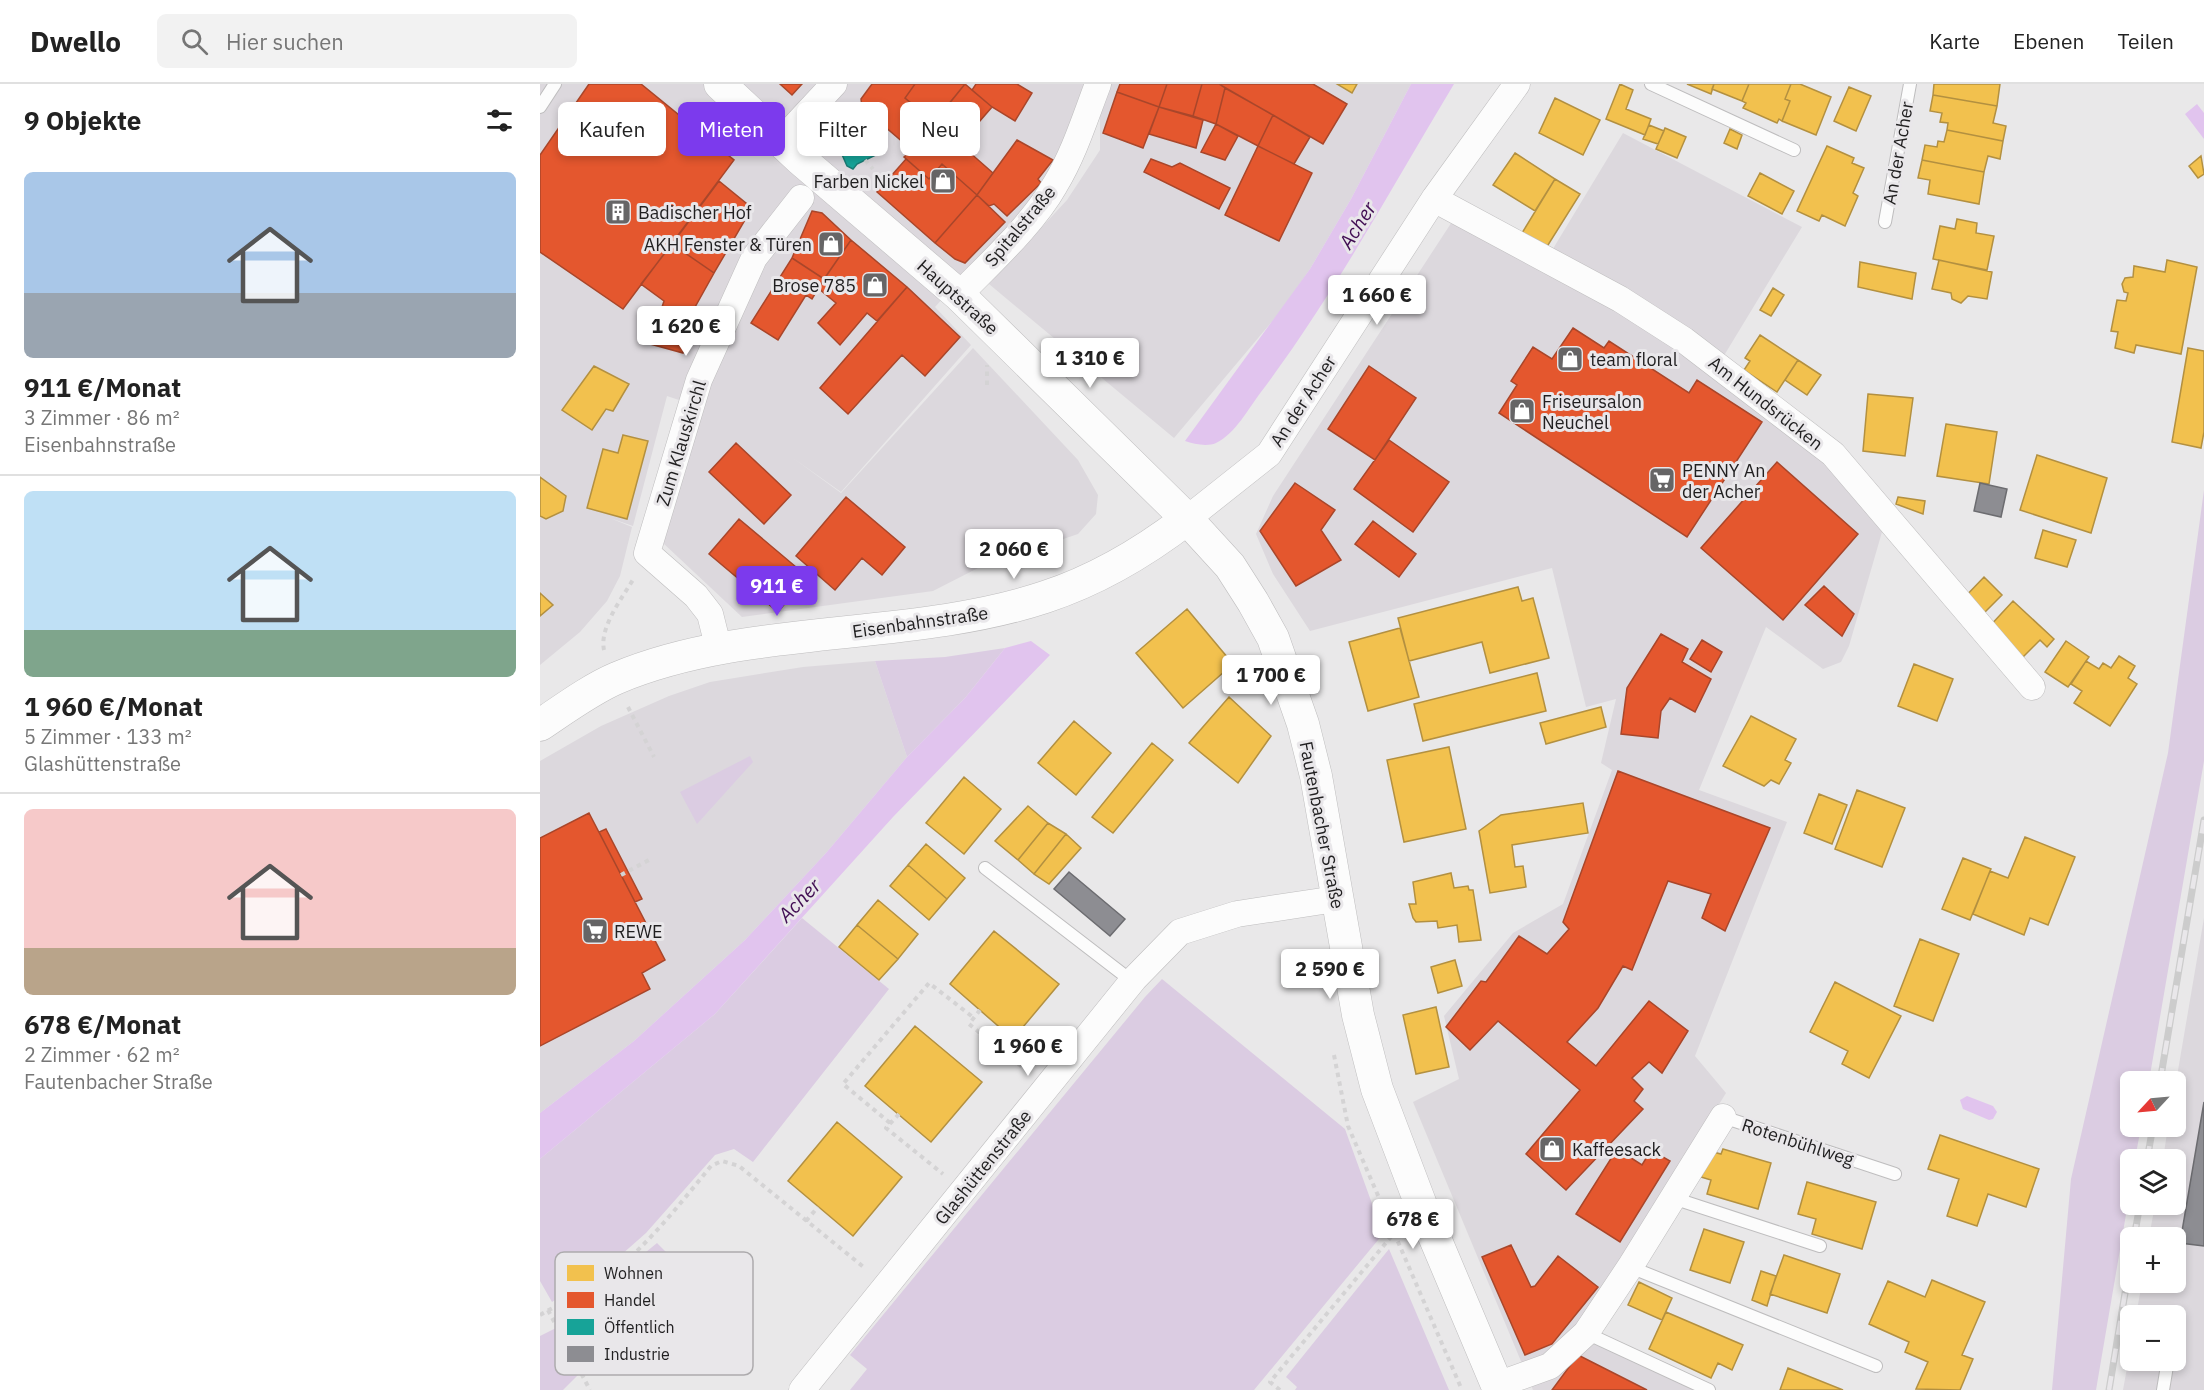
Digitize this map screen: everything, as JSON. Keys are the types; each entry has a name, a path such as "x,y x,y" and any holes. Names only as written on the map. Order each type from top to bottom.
{"street":[{"name":"Hauptstraße","path":"720,84 739,102"},
{"name":"Spitalstraße","path":"959,295 1004,250 1055,187 1072,151 1098,84"},
{"name":"An der Acher","path":"1187,519 1269,454 1434,199 1516,84"},
{"path":"785,137 832,86"},
{"name":"Hauptstraße","path":"785,144 959,295 1187,519"},
{"name":"Zum Klauskirchl","path":"647,553 699,380 754,258 801,198"},
{"name":"Am Hundsrücken","path":"1434,199 1620,299 1666,328 1833,454 2032,687"},
{"name":"Eisenbahnstraße","path":"540,726 615,679 661,663 719,650 967,616 1046,597 1109,570 1154,544 1187,519"},
{"name":"Fautenbacher Straße","path":"1187,519 1230,566 1273,638 1292,689 1311,755 1358,1015 1377,1089 1421,1204 1498,1387"},
{"path":"647,553 696,596 710,614 719,650"},
{"name":"Glashüttenstraße","path":"802,1390 1133,982 1180,932 1237,914 1336,899"},
{"name":"Rotenbühlweg","path":"1498,1387 1550,1366 1586,1333 1674,1198 1723,1117"}],"lane":[{"path":"540,107 555,84"},
{"path":"1651,84 1794,150"},
{"name":"An der Acher","path":"1885,222 1910,84"},
{"path":"985,868 1133,982"},
{"name":"Rotenbühlweg","path":"1723,1117 1895,1174"},
{"path":"1674,1198 1820,1246"},
{"path":"1630,1267 1876,1366"},
{"path":"1586,1333 1709,1390"},
{"path":"2163,1390 2166,1371"}],"path":[{"path":"832,86 848,102"},
{"path":"865,160 873,169"},
{"path":"647,553 612,618 603,642 615,679 654,757"},
{"path":"621,875 649,860"},
{"path":"890,1123 843,1084 929,983 974,1018"},
{"path":"980,1010 969,1024 1047,1087"},
{"path":"898,1114 886,1128 963,1191"},
{"path":"634,1252 659,1228 711,1166 722,1161 739,1166 887,1285"},
{"path":"806,1221 818,1207"},
{"path":"1280,1390 1270,1382 1395,1232"},
{"path":"540,1315 555,1307"},
{"path":"548,1310 555,1323"},
{"path":"582,1375 590,1390"}],"shaded area":[{"path":"540,84 1411,84 1351,199 1310,269 1280,312 1174,438 989,284 1067,200 1100,150 1100,106 1083,143 935,307 971,345 841,492 793,458 841,493 973,348 1078,460 1098,495 1096,514 1078,534 978,568 933,591 742,617 663,543 700,407 667,396 633,526 610,518 632,527 620,576 607,601 580,632 540,665"},
{"path":"1623,133 1802,227 1711,377 1822,457 1884,525 1849,646 1841,662 1823,669 1766,627 1699,790 1787,822 1695,1056 1726,1093 1578,1334 1694,1390 1533,1390 1413,1102 1459,1079 1444,1016 1513,933 1563,904 1612,770 1601,763 1616,699 1586,707 1552,568 1310,631 1273,574 1256,534 1273,496 1461,208 1548,257"},
{"path":"2204,490 2204,761 2151,1071 2120,1071 2120,1137 2139,1137 2137,1149 2120,1149 2120,1215 2126,1215 2124,1227 2120,1227 2120,1250 2096,1390 2052,1390 2071,1179 2168,753"},
{"path":"1005,648 965,698 907,757 875,661 945,657"},
{"path":"875,661 907,757 826,853 745,940 634,1041 540,1113 540,761 601,726 669,696 710,682 803,667"},
{"path":"750,756 753,762 697,824 680,792"},
{"path":"802,918 889,989 753,1162 734,1149 715,1155 646,1233 624,1252 555,1252 555,1300 552,1302 540,1281 540,1159 715,1014"},
{"path":"2204,918 2204,1390 2123,1390 2126,1371 2186,1371 2186,1305 2138,1305 2140,1293 2186,1293 2186,1227 2151,1227 2153,1215 2186,1215 2186,1149 2165,1149 2166,1137 2186,1137 2186,1071 2178,1071"},
{"path":"1162,979 1345,1129 1383,1234 1254,1390 850,1390 867,1369 850,1355"},
{"path":"657,1243 666,1252 646,1252"},
{"path":"1389,1249 1449,1390 1295,1390 1297,1387 1286,1377"},
{"path":"555,1328 555,1375 578,1375 563,1390 540,1390 540,1336"}],"water":[{"name":"Acher","path":"1411,84 1454,84 1338,279 1288,355 1241,420 1230,433 1216,443 1205,445 1185,441 1310,269 1351,199"},
{"path":"2197,104 2204,113 2204,139 2185,114"},
{"name":"Acher","path":"1031,641 1050,655 893,817 715,1014 540,1159 540,1113 634,1041 745,940 826,853 907,757 965,698 1005,648"},
{"path":"1967,1096 1993,1106 1997,1112 1993,1119 1989,1120 1963,1109 1960,1100"}],"building: Wohnen":[{"path":"1337,84 1357,84 1352,93"},
{"path":"1620,84 1633,90 1626,109 1651,119 1645,135 1606,119"},
{"path":"1687,84 1714,84 1711,94"},
{"path":"1714,84 1749,84 1742,101 1712,89"},
{"path":"1749,84 1791,84 1785,99 1790,101 1782,121 1779,119 1777,123 1743,108 1746,103 1742,101"},
{"path":"1791,84 1800,84 1831,97 1816,135 1782,121 1790,101 1785,99"},
{"path":"1934,84 2000,84 1997,106 1933,95"},
{"path":"1849,87 1871,96 1856,131 1834,121"},
{"path":"1933,95 1997,106 1993,123 2006,126 2003,141 1947,130 1948,123 1940,122 1942,113 1930,111"},
{"path":"1555,98 1600,120 1583,155 1539,133"},
{"path":"1649,125 1664,131 1658,144 1643,139"},
{"path":"1665,128 1686,137 1677,158 1656,149"},
{"path":"1730,129 1742,135 1737,149 1724,143"},
{"path":"1947,130 2003,141 2000,159 1988,156 1984,172 1922,160 1925,145 1937,147 1938,141 1944,142"},
{"path":"1827,146 1854,158 1852,163 1864,168 1853,193 1858,196 1845,226 1822,215 1819,221 1797,211"},
{"path":"1515,153 1555,179 1535,211 1493,185"},
{"path":"2201,156 2204,174 2198,178 2189,166"},
{"path":"1922,160 1984,172 1979,204 1928,194 1930,180 1918,178"},
{"path":"1760,173 1794,191 1782,214 1748,196"},
{"path":"1555,179 1580,194 1543,253 1519,238"},
{"path":"1957,219 1977,223 1976,233 1994,236 1987,270 1933,259 1940,226 1955,229"},
{"path":"1939,260 1992,272 1987,299 1968,296 1961,303 1952,299 1951,293 1932,289"},
{"path":"2167,260 2197,267 2181,354 2136,345 2134,353 2115,348 2118,332 2111,331 2117,300 2126,301 2128,293 2124,292 2122,284 2125,278 2133,277 2134,266 2165,272"},
{"path":"1860,262 1916,273 1912,299 1858,287"},
{"path":"1773,288 1784,295 1771,316 1760,310"},
{"path":"1760,335 1798,360 1777,392 1744,370 1750,361 1745,358"},
{"path":"2188,348 2204,351 2204,432 2201,448 2172,442"},
{"path":"1798,360 1821,375 1807,395 1785,380"},
{"path":"594,366 629,384 613,411 606,409 592,430 562,410"},
{"path":"1868,394 1913,398 1905,456 1863,451"},
{"path":"1946,424 1997,432 1989,484 1937,476"},
{"path":"623,435 648,441 627,519 587,508 603,449 618,453"},
{"path":"2037,455 2107,478 2091,533 2020,510"},
{"path":"540,477 566,496 563,511 546,519 540,516"},
{"path":"1898,497 1925,501 1923,514 1896,504"},
{"path":"2043,530 2076,540 2067,567 2035,558"},
{"path":"1984,577 2002,595 1980,617 1962,600"},
{"path":"1518,587 1522,601 1533,598 1549,658 1490,673 1482,642 1409,661 1398,618"},
{"path":"540,593 553,605 540,616"},
{"path":"2013,601 2054,639 2047,647 2040,640 2022,658 1989,627"},
{"path":"1187,609 1233,664 1183,708 1136,653"},
{"path":"1400,628 1419,697 1368,711 1349,642"},
{"path":"2066,641 2089,657 2068,687 2045,672"},
{"path":"2119,656 2135,666 2128,678 2137,684 2110,726 2074,703 2082,691 2071,684 2086,661 2099,669 2103,663 2111,668"},
{"path":"1914,664 1953,679 1937,721 1898,706"},
{"path":"1537,673 1546,711 1423,741 1414,704"},
{"path":"1229,697 1271,736 1238,783 1189,743"},
{"path":"1601,707 1606,727 1546,744 1540,723"},
{"path":"1751,716 1796,739 1785,760 1791,763 1779,784 1771,780 1764,786 1723,766"},
{"path":"1074,721 1111,753 1076,795 1038,763"},
{"path":"1152,743 1173,760 1113,833 1092,817"},
{"path":"1449,747 1466,829 1404,842 1387,760"},
{"path":"964,777 1001,809 964,854 926,823"},
{"path":"1857,790 1905,808 1882,867 1835,849"},
{"path":"1819,794 1847,805 1832,844 1804,833"},
{"path":"1583,803 1588,833 1512,845 1515,867 1523,866 1526,887 1490,893 1479,831 1501,815"},
{"path":"1028,806 1048,823 1018,860 995,841"},
{"path":"1048,823 1066,834 1034,874 1018,860"},
{"path":"1066,834 1081,848 1049,884 1034,874"},
{"path":"2025,837 2075,857 2048,925 2030,918 2024,935 1973,914 1990,871 2008,878"},
{"path":"926,844 965,878 947,899 908,865"},
{"path":"1963,858 1991,869 1970,920 1942,909"},
{"path":"908,865 947,899 929,920 890,886"},
{"path":"1451,873 1454,888 1468,886 1469,890 1473,890 1481,940 1459,942 1457,925 1438,928 1437,921 1416,922 1413,918 1409,904 1416,904 1413,882"},
{"path":"878,900 918,934 898,959 857,925"},
{"path":"857,925 898,959 879,980 839,947"},
{"path":"994,931 1059,984 1013,1039 950,984"},
{"path":"1920,939 1959,954 1933,1021 1894,1006"},
{"path":"1455,960 1462,986 1438,993 1431,967"},
{"path":"1835,982 1901,1016 1869,1078 1842,1064 1848,1051 1810,1032"},
{"path":"1436,1007 1449,1067 1416,1074 1403,1015"},
{"path":"915,1026 982,1082 931,1142 865,1086"},
{"path":"837,1122 902,1177 853,1236 788,1181"},
{"path":"1940,1135 2039,1169 2026,1207 1988,1194 1977,1226 1947,1216 1959,1179 1928,1169"},
{"path":"1723,1149 1771,1163 1758,1209 1707,1194 1711,1180 1701,1177 1709,1151 1721,1154"},
{"path":"1807,1182 1876,1202 1862,1249 1812,1234 1816,1219 1798,1214"},
{"path":"1704,1229 1744,1242 1730,1283 1690,1270"},
{"path":"1784,1255 1840,1274 1827,1313 1770,1294"},
{"path":"1761,1271 1776,1276 1767,1306 1752,1300"},
{"path":"1932,1280 1985,1302 1962,1355 1973,1359 1960,1390 1916,1389 1928,1362 1905,1352 1909,1342 1869,1324 1888,1281 1925,1297"},
{"path":"1639,1282 1672,1298 1662,1320 1628,1305"},
{"path":"1666,1312 1743,1345 1732,1370 1718,1363 1711,1378 1649,1349"},
{"path":"1788,1368 1843,1390 1780,1390"}],"building: Handel":[{"name":"Badischer Hof","path":"589,84 641,84 663,102 577,102"},
{"path":"780,84 802,84 792,95"},
{"path":"872,84 915,84 905,98 910,102 900,102 900,140 888,129 888,102 861,102 861,99"},
{"path":"915,84 965,84 950,102 910,102 905,98"},
{"path":"965,84 992,107 980,121 980,102 950,102"},
{"path":"976,84 1017,84 1032,93 1015,121 992,107 972,90"},
{"path":"1120,84 1167,84 1159,107 1117,92"},
{"path":"1167,84 1202,84 1193,116 1159,107"},
{"path":"1202,84 1219,84 1225,88 1216,124 1193,116"},
{"path":"1219,84 1313,84 1347,104 1323,144"},
{"path":"1225,88 1273,115 1258,146 1216,124"},
{"path":"1117,92 1159,107 1143,148 1103,133"},
{"name":"Badischer Hof","path":"666,104 678,114 678,156 729,156 734,160 623,309 540,252 540,155 558,129 558,156 666,156"},
{"path":"1159,107 1203,120 1196,148 1149,134"},
{"path":"1273,115 1310,137 1294,164 1258,146"},
{"path":"1216,124 1238,136 1225,160 1201,152"},
{"path":"1017,140 1053,160 1038,179 1041,183 1007,216 994,204 989,206 977,195"},
{"path":"1258,146 1312,173 1279,241 1225,215"},
{"path":"974,156 993,173 977,195 942,164 929,179 904,157"},
{"path":"906,159 929,179 942,164 977,195 935,243 877,192"},
{"path":"1151,159 1172,167 1180,163 1230,188 1219,209 1144,172"},
{"path":"719,181 752,208 714,273 672,244"},
{"path":"977,195 1005,222 965,263 955,259 935,243"},
{"path":"812,211 822,213 851,240 824,279 792,258"},
{"path":"851,240 907,287 877,321 867,313 840,345 818,323 836,303 818,288"},
{"path":"672,244 714,273 694,309 683,353 650,344 664,301 641,284"},
{"path":"792,258 824,279 812,299 806,295 778,340 751,323"},
{"path":"907,287 960,337 925,376 902,355 848,414 820,388"},
{"name":"PENNY An der Acher","path":"1573,328 1604,348 1609,341 1689,393 1697,380 1762,422 1687,537 1499,413 1517,385 1511,381 1533,347 1552,359"},
{"path":"1369,366 1416,398 1375,460 1328,429"},
{"path":"1389,440 1449,482 1413,532 1354,489"},
{"path":"736,443 791,495 764,524 709,472"},
{"path":"1777,462 1858,534 1783,620 1701,548"},
{"path":"1295,483 1335,510 1321,530 1341,560 1296,586 1260,531"},
{"path":"846,497 905,547 882,575 862,558 835,590 796,556"},
{"path":"739,519 796,567 784,581 795,591 778,612 709,554"},
{"path":"1373,521 1416,554 1399,577 1355,544"},
{"path":"1824,586 1854,614 1842,636 1805,605"},
{"path":"1661,634 1688,649 1682,662 1711,679 1695,712 1670,698 1661,711 1658,738 1621,734 1627,688"},
{"path":"1702,640 1722,652 1711,672 1690,659"},
{"path":"1618,771 1770,828 1725,931 1702,918 1711,894 1668,881 1632,970 1623,966 1598,1008 1567,1042 1596,1066 1649,1001 1688,1031 1662,1073 1649,1062 1632,1078 1643,1089 1634,1101 1643,1109 1566,1190 1526,1154 1580,1090 1498,1021 1470,1050 1446,1027 1481,981 1486,982 1519,936 1547,954 1569,929 1563,922"},
{"name":"REWE","path":"589,813 665,960 642,973 650,989 540,1046 540,838"},
{"path":"606,829 642,899 635,902 599,832"},
{"path":"1617,1149 1642,1165 1651,1150 1670,1161 1620,1242 1576,1214"},
{"path":"1511,1245 1531,1287 1535,1286 1558,1256 1598,1287 1552,1344 1525,1355 1482,1257"},
{"path":"1578,1355 1647,1390 1552,1390"}],"building: Öffentlich":[{"path":"843,156 874,156 857,164 853,169 847,166"}],"building: Industrie":[{"path":"1980,483 2007,489 2001,517 1974,511"},
{"path":"1069,872 1125,919 1110,936 1054,889"},
{"path":"2204,1102 2204,1246 2186,1244 2186,1227 2183,1227"}],"railway":[{"path":"2162,1071 2204,820"},
{"path":"2149,1149 2151,1137"},
{"path":"2136,1227 2138,1215"},
{"path":"2109,1390 2125,1293"}],"place":[{"name":"Farben Nickel","path":"943,181"},
{"name":"Badischer Hof","path":"618,212"},
{"name":"AKH Fenster & Türen","path":"831,244"},
{"name":"Brose 785","path":"875,285"},
{"name":"team floral","path":"1570,359"},
{"name":"Friseursalon Neuchel","path":"1522,411"},
{"name":"PENNY An der Acher","path":"1662,480"},
{"name":"REWE","path":"595,931"},
{"name":"Kaffeesack","path":"1552,1149"}]}
